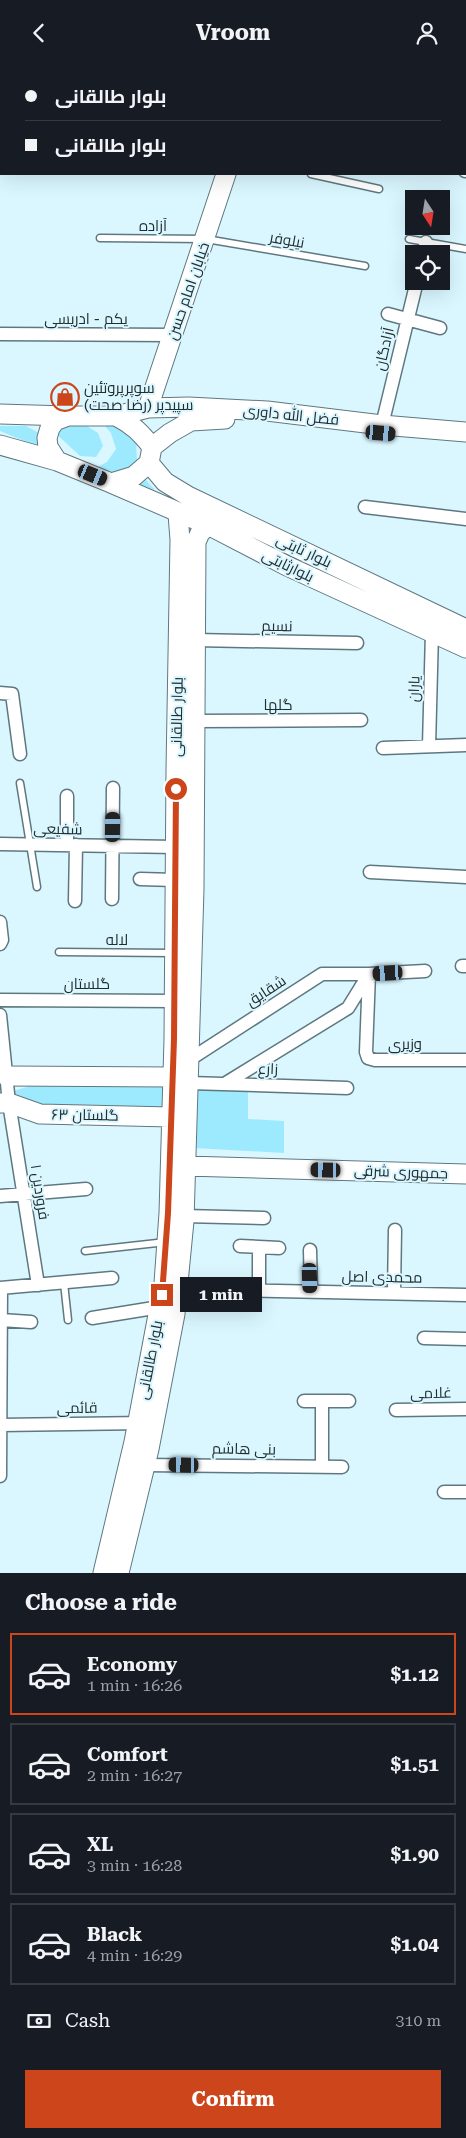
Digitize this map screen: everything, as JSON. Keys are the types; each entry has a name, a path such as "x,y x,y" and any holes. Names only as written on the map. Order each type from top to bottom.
{"main road":[{"name":"خیابان امام حسن","path":"148,409 206,239 225,175"},
{"name":"فضل الله داوری","path":"116,416 148,409 189,407 267,411 466,433"},
{"path":"0,414 116,416 130,423 142,434 150,455 134,476 110,483 57,461 0,445"},
{"path":"57,461 48,447 47,438 50,428 55,421 68,416"},
{"name":"فضل الله داوری","path":"150,455 170,433 191,421 225,419 267,420 466,442"},
{"name":"بلوار ثابتی","path":"150,455 165,482 188,496 430,621 466,629"},
{"name":"بلوارثابتی","path":"110,483 178,514 208,525 287,566 430,621 466,648"},
{"name":"بلوار طالقانی","path":"119,1573 145,1465 146,1423 164,1283 171,1117 181,1080 189,1060 195,640 188,541 178,514"},
{"path":"188,541 208,525"},
{"name":"بلوار طالقانی","path":"104,1573 175,1313 184,1216 186,1167 174,1001 175,847 188,541"},
{"path":"3,1076 181,1080"},
{"name":"گلستان ۶۳","path":"4,1103 40,1114 171,1117"},
{"name":"جمهوری شرقی","path":"186,1167 466,1174"}],"street":[{"name":"آزادگان","path":"382,425 415,290"},
{"path":"388,314 440,327"},
{"name":"یکم - ادریسی","path":"0,334 173,335"},
{"path":"365,507 466,519"},
{"name":"یاران","path":"429,746 430,621"},
{"name":"نسیم","path":"195,640 357,643"},
{"path":"0,693 12,693 20,755"},
{"name":"گلها","path":"195,721 361,720"},
{"path":"384,747 466,745"},
{"path":"112,899 113,788"},
{"path":"67,796 75,901"},
{"name":"شفیعی","path":"0,844 175,847"},
{"path":"370,872 466,877"},
{"path":"140,879 175,879"},
{"path":"0,922 2,940 0,944"},
{"name":"شقایق","path":"189,1060 322,974 425,971"},
{"path":"226,1083 348,1008 369,974"},
{"name":"وزیری","path":"369,974 366,1052 368,1058 375,1060 466,1061"},
{"name":"گلستان","path":"0,1000 174,1001"},
{"name":"فروردین ۱","path":"0,1015 4,1103 24,1195 38,1285"},
{"name":"زارع","path":"181,1080 347,1088"},
{"path":"0,1197 86,1189"},
{"path":"184,1216 264,1218"},
{"path":"394,1293 395,1230"},
{"path":"240,1247 279,1248"},
{"path":"259,1247 259,1291"},
{"path":"310,1250 311,1292"},
{"path":"0,1476 1,1288 112,1278"},
{"name":"محمدی اصل","path":"178,1289 466,1295"},
{"path":"92,1318 160,1307"},
{"path":"1,1321 31,1322"},
{"path":"424,1338 466,1339"},
{"path":"304,1401 349,1401"},
{"path":"322,1401 322,1467"},
{"name":"غلامی","path":"396,1409 466,1409"},
{"name":"قائمی","path":"1,1425 146,1423"},
{"name":"بنی هاشم","path":"145,1465 342,1467"},
{"path":"444,1492 466,1492"}],"lane":[{"path":"315,175 378,189"},
{"name":"آزاده","path":"100,238 206,239"},
{"name":"نیلوفر","path":"206,239 365,267"},
{"path":"409,239 420,245"},
{"path":"450,249 466,249"},
{"path":"20,783 37,887"},
{"name":"لاله","path":"59,952 175,953"},
{"path":"85,1251 167,1242"},
{"path":"64,1283 68,1320"}],"shaded area":[{"path":"145,413 138,435 136,454 141,472 155,490 94,469 107,462 116,449 111,433 100,420"},
{"path":"79,421 98,433 103,446 96,457 80,456 51,429"},
{"path":"0,426 26,426 41,434 73,461 0,431"},
{"path":"46,1081 167,1082 166,1112 48,1107 10,1092"},
{"path":"195,1086 248,1087 248,1119 284,1121 284,1153 194,1148"}],"place":[{"name":"سوپرپروتئین سپیدپر (رضا صحت)","path":"65,397"}],"route":[{"path":"162,1295 168,1213 174,1039 176,789"}]}
